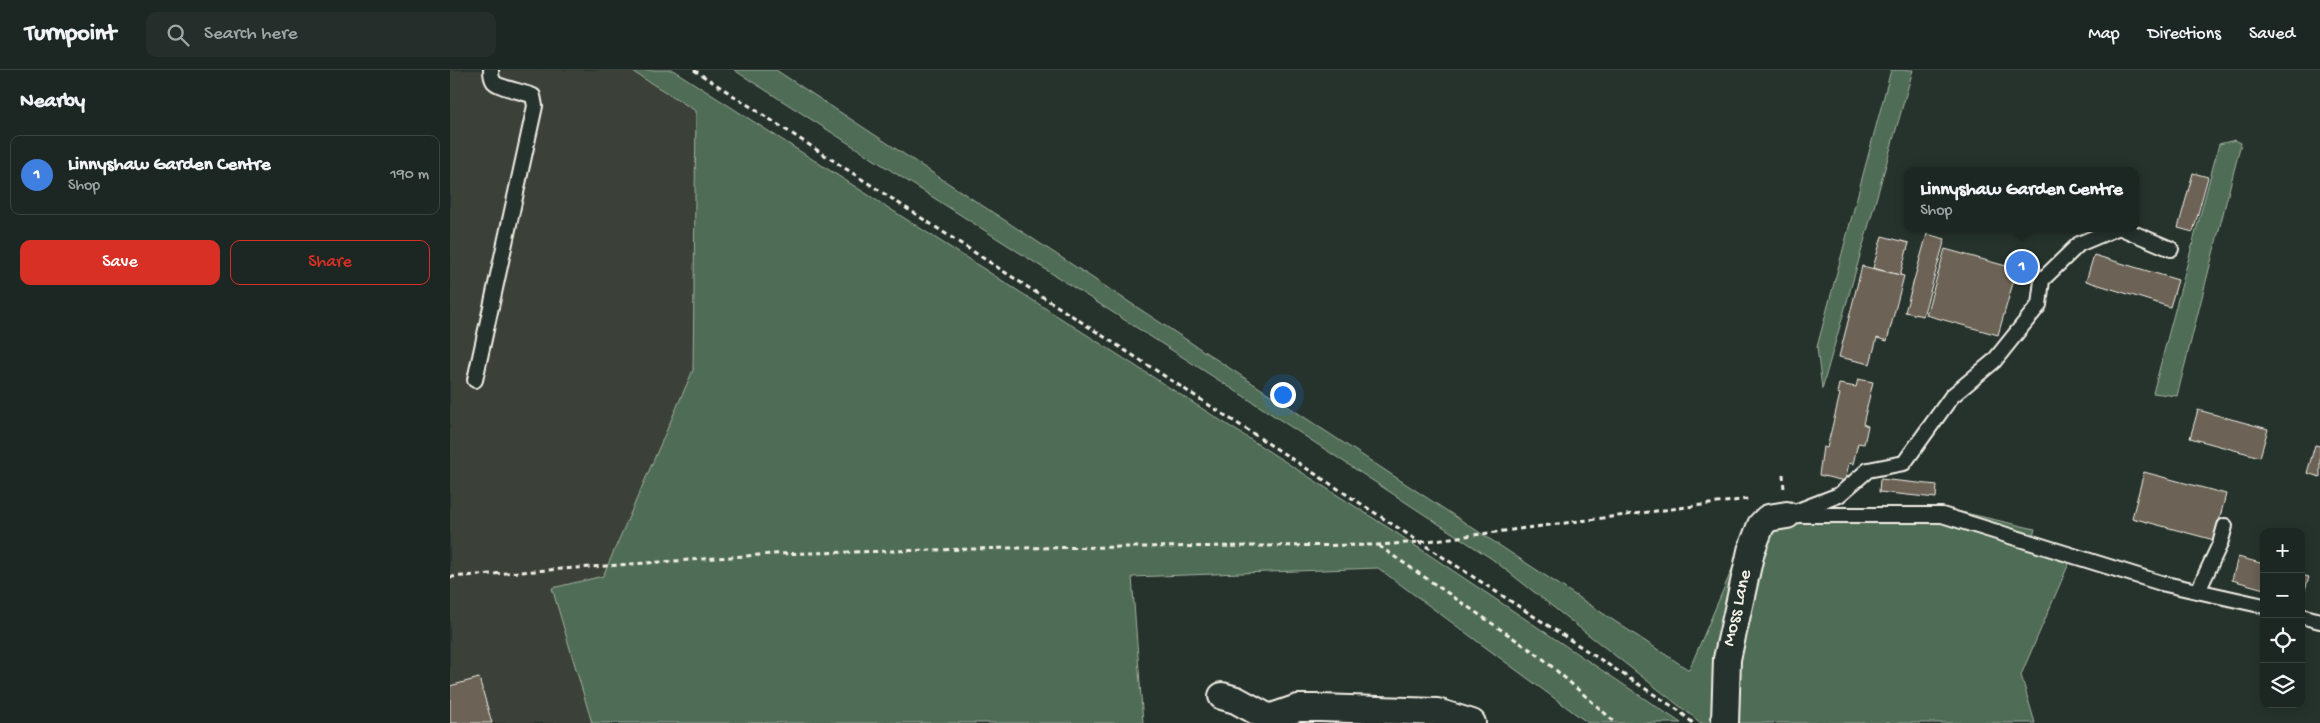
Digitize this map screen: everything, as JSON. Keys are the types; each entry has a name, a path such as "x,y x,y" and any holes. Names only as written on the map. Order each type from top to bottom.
{"street":[{"name":"Moss Lane","path":"1725,723 1727,659 1751,551 1762,525 1768,518 1788,515"},
{"path":"1222,696 1236,700 1269,720 1298,708 1436,712 1472,723"}],"lane":[{"path":"475,380 535,106 533,96 521,90 496,84 492,79 491,70"},
{"path":"1788,515 1839,495 1868,470 1904,463 1952,396 1994,361 2039,305 2042,280 2079,244 2108,232"},
{"path":"2130,232 2171,250"},
{"path":"1788,515 1942,515 2161,583 2260,605"},
{"path":"2198,591 2220,544 2226,526"},
{"path":"2305,617 2320,621"}],"path":[{"path":"694,70 1678,710 1693,723"},
{"path":"450,577 773,554 1012,548 1379,546 1752,498"},
{"path":"1379,546 1541,657 1616,723"}],"shaded area":[{"path":"450,70 630,70 696,110 693,370 603,577 553,588 592,723 450,723"}],"green space":[{"path":"630,70 673,70 1395,532 1681,723 1588,723 1378,568 1132,577 1143,723 592,723 552,588 603,576 693,370 696,111"},
{"path":"734,70 776,70 1689,670 1756,513 1944,508 2035,529 2030,548 2070,561 2021,675 2035,723 1701,723 1492,559 1259,406"},
{"path":"1891,70 1913,70 1822,389 1817,347"},
{"path":"2235,140 2241,143 2177,396 2153,393 2219,144"}],"building":[{"path":"2193,173 2208,177 2193,232 2178,228"},
{"path":"1927,234 1945,239 1923,316 1905,312"},
{"path":"1882,236 1909,243 1900,275 1873,268"},
{"path":"1945,249 2017,269 1998,335 1926,315"},
{"path":"2094,255 2178,280 2170,307 2086,281"},
{"path":"1862,266 1904,276 1887,341 1877,338 1870,364 1839,357"},
{"path":"1858,379 1873,382 1863,424 1868,426 1864,444 1858,443 1853,464 1849,463 1845,481 1819,475 1823,447 1827,448 1840,394 1837,393 1839,384 1856,387"},
{"path":"2198,410 2268,429 2260,457 2190,438"},
{"path":"2315,445 2320,446 2320,477 2307,473"},
{"path":"2144,472 2226,494 2214,540 2132,518"},
{"path":"1880,479 1937,485 1936,498 1879,492"},
{"path":"2238,557 2260,563 2260,588 2232,580"},
{"path":"2305,576 2309,577 2305,590"},
{"path":"479,678 492,723 450,723 450,686"}],"place":[{"name":"Linnyshaw Garden Centre","path":"2022,267"}]}
